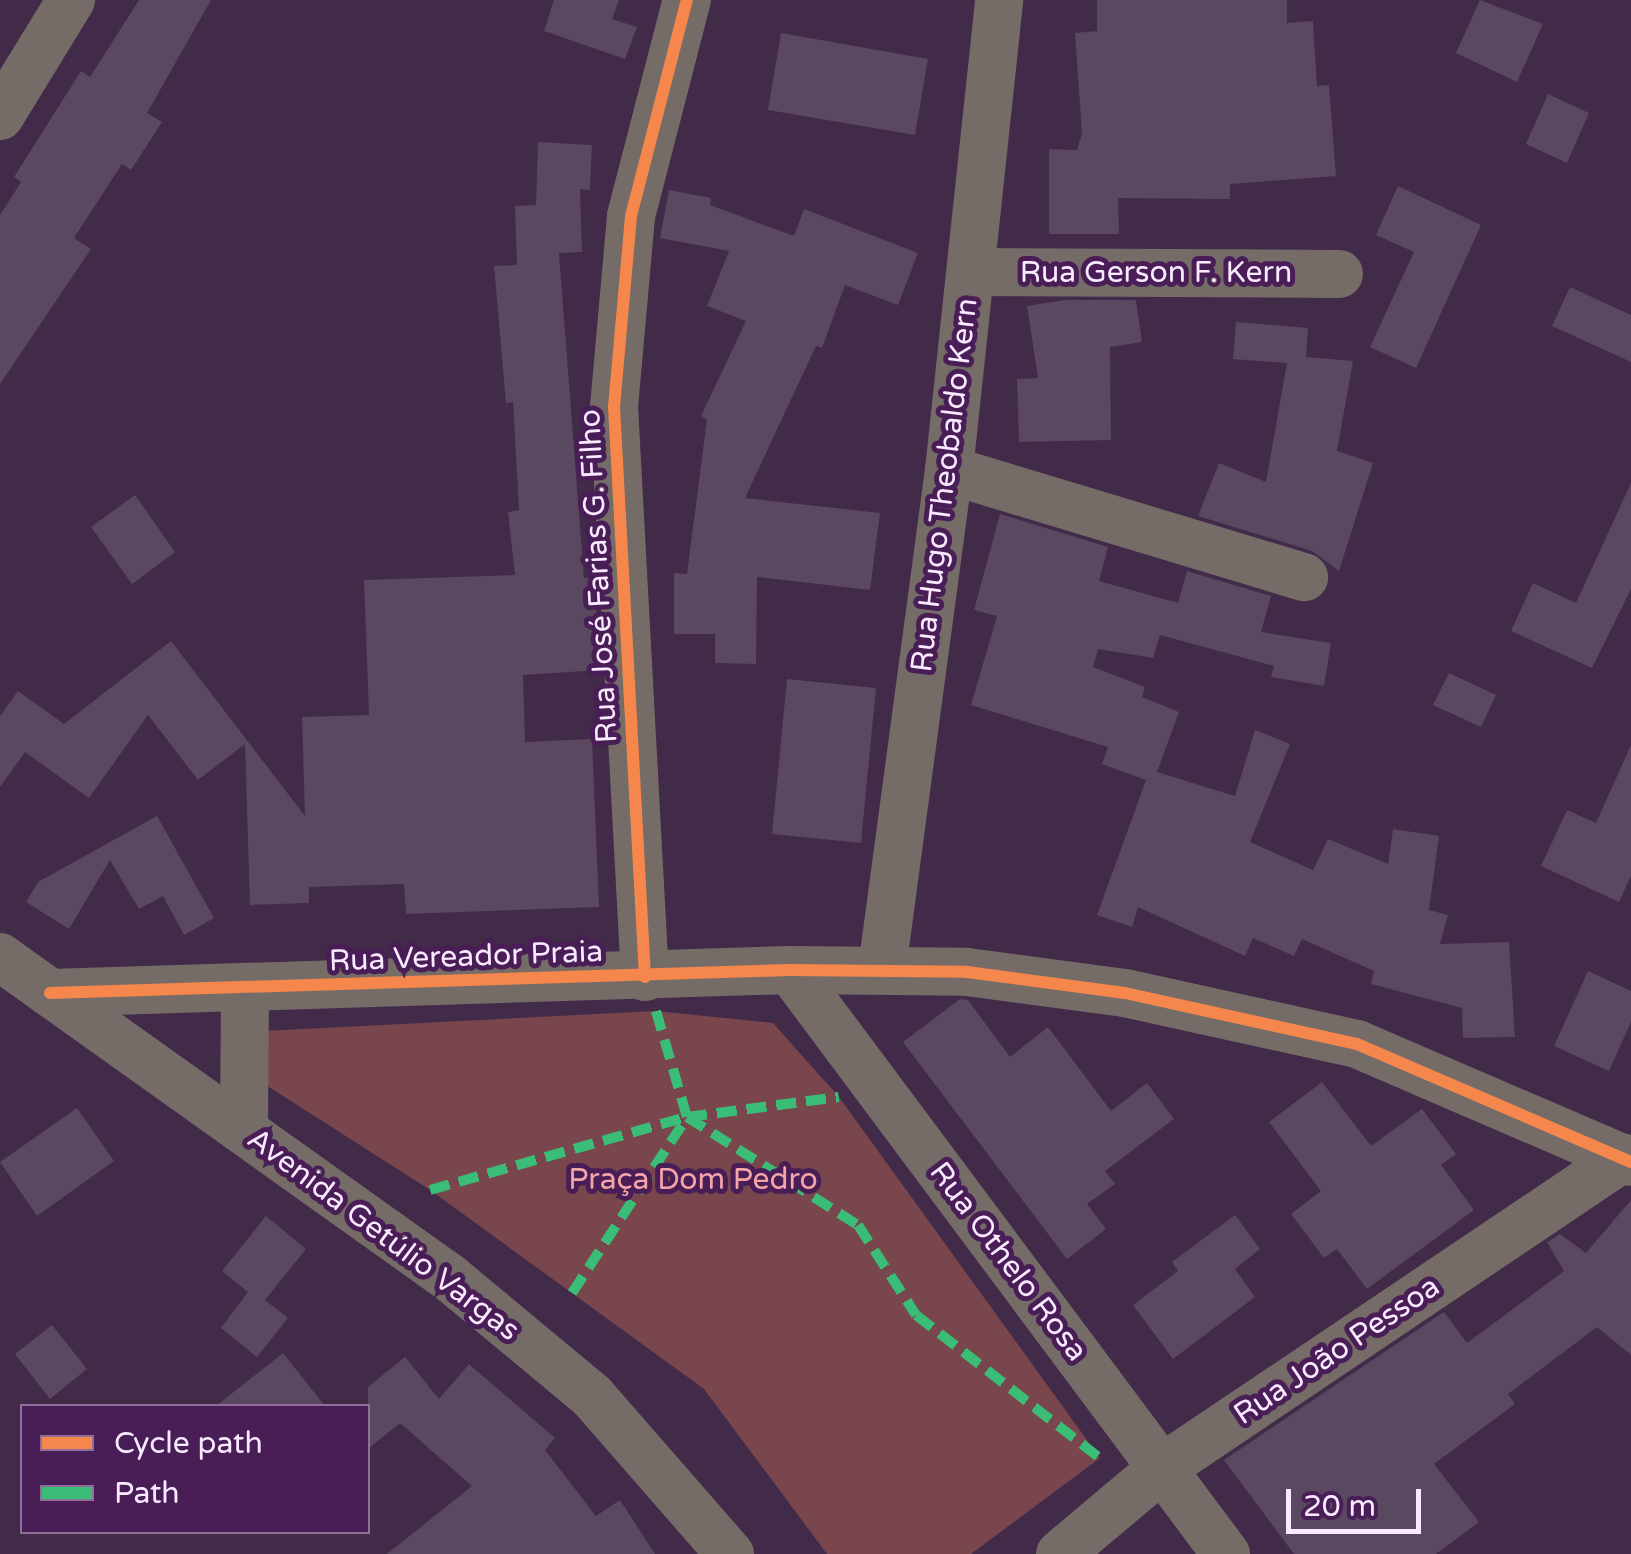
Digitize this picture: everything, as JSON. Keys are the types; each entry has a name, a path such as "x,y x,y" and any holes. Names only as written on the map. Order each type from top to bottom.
{"street":[{"path":"2,109 71,0"},
{"name":"Rua José Farias G. Filho","path":"645,977 614,407 631,216 687,0"},
{"name":"Rua Hugo Theobaldo Kern","path":"882,969 949,470 999,0"},
{"name":"Rua Gerson F. Kern","path":"972,272 1340,274"},
{"path":"949,470 1304,577"},
{"name":"Avenida Getúlio Vargas","path":"0,957 450,1278 592,1396 730,1554"},
{"name":"Rua Vereador Praia","path":"50,993 882,969 1126,993 1357,1044 1628,1152"},
{"name":"Rua Othelo Rosa","path":"790,970 1226,1554"},
{"path":"244,988 244,1131"},
{"name":"Rua João Pessoa","path":"1060,1554 1162,1468 1628,1152"}],"green space":[{"name":"Praça Dom Pedro","path":"656,1011 773,1023 839,1097 1100,1458 971,1554 827,1554 704,1389 430,1190 266,1085 263,1031"}],"building":[{"path":"139,0 211,0 147,113 162,122 131,170 122,164 74,238 91,249 0,384 0,215 21,182 14,177 81,71 90,77"},
{"path":"554,0 619,0 612,19 637,27 625,59 544,31"},
{"path":"1097,0 1287,0 1287,23 1313,21 1317,86 1329,85 1336,176 1230,184 1230,199 1118,198 1119,234 1049,234 1049,149 1077,150 1082,133 1075,33 1097,31"},
{"path":"1480,0 1543,24 1517,82 1456,53"},
{"path":"781,33 928,59 915,135 768,110"},
{"path":"1548,94 1589,113 1567,163 1526,144"},
{"path":"538,142 592,145 590,190 580,189 582,252 559,253 584,578 594,577 600,670 523,675 525,742 592,739 599,907 406,914 404,884 309,887 309,903 250,905 245,744 198,780 148,715 89,798 25,752 0,787 0,716 18,691 64,724 171,641 305,816 302,717 369,715 364,580 515,575 508,512 519,510 513,402 506,403 494,266 517,265 515,206 536,205"},
{"path":"1398,186 1481,225 1416,368 1370,347 1414,252 1376,235"},
{"path":"669,190 711,198 710,205 794,236 804,209 918,253 898,305 845,285 822,348 816,346 745,498 880,513 870,590 757,577 756,664 715,663 715,634 674,634 674,573 687,574 707,419 701,416 746,321 707,306 729,251 660,238"},
{"path":"1570,287 1631,315 1631,362 1552,326"},
{"path":"1065,300 1136,300 1142,342 1110,347 1111,440 1019,442 1017,379 1038,378 1027,306"},
{"path":"1236,322 1308,328 1306,357 1353,361 1337,451 1373,463 1339,571 1312,551 1198,516 1219,463 1266,482 1287,363 1233,359"},
{"path":"1631,483 1631,589 1592,668 1511,631 1533,583 1576,603"},
{"path":"135,495 175,552 132,584 91,527"},
{"path":"1000,514 1108,547 1099,581 1178,603 1187,571 1271,596 1261,632 1331,643 1324,686 1271,677 1274,666 1160,635 1153,658 1098,649 1093,667 1145,687 1142,697 1179,712 1157,772 1235,796 1255,730 1290,744 1250,842 1313,870 1328,839 1388,864 1393,829 1439,836 1429,910 1448,915 1440,944 1509,942 1515,1037 1463,1038 1462,1008 1371,984 1374,971 1302,939 1294,956 1253,938 1245,956 1138,907 1132,927 1097,915 1146,780 1102,764 1108,747 971,705 997,616 974,610"},
{"path":"1449,673 1496,695 1481,727 1433,705"},
{"path":"787,679 876,688 861,843 772,834"},
{"path":"1631,745 1631,876 1619,902 1541,866 1567,810 1596,823"},
{"path":"157,816 214,918 184,935 163,896 139,909 110,860 69,929 26,902 38,882"},
{"path":"1588,971 1631,991 1631,1022 1609,1071 1554,1046"},
{"path":"960,999 968,1000 1010,1057 1048,1027 1111,1111 1147,1083 1174,1119 1105,1171 1115,1184 1087,1204 1106,1229 1067,1259 903,1042"},
{"path":"1322,1082 1371,1146 1422,1109 1456,1154 1441,1165 1474,1210 1367,1289 1337,1249 1324,1258 1291,1214 1321,1191 1269,1122"},
{"path":"77,1108 114,1161 37,1216 0,1162"},
{"path":"1631,1200 1631,1355 1597,1327 1508,1394 1515,1404 1434,1464 1479,1522 1436,1554 1294,1554 1224,1460 1444,1312 1467,1343 1564,1271 1547,1242 1560,1234 1586,1253"},
{"path":"1235,1215 1260,1249 1235,1269 1255,1297 1173,1359 1133,1305 1178,1271 1172,1262"},
{"path":"266,1216 306,1249 265,1300 288,1318 257,1357 221,1328 248,1292 222,1271"},
{"path":"52,1325 87,1369 50,1399 15,1354"},
{"path":"283,1353 323,1404 219,1404"},
{"path":"405,1357 439,1399 469,1364 555,1438 545,1450 596,1516 620,1500 655,1554 387,1554 472,1486 400,1423 370,1447 368,1387"}],"marked path":[{"path":"656,1011 687,1117"},
{"path":"572,1293 687,1117 839,1097"},
{"path":"430,1190 687,1117 858,1225 916,1315 1100,1458"}],"cycle path":[{"path":"645,977 614,407 631,216 687,0"},
{"path":"50,993 790,970 967,972 1125,993 1357,1044 1631,1162"}]}
